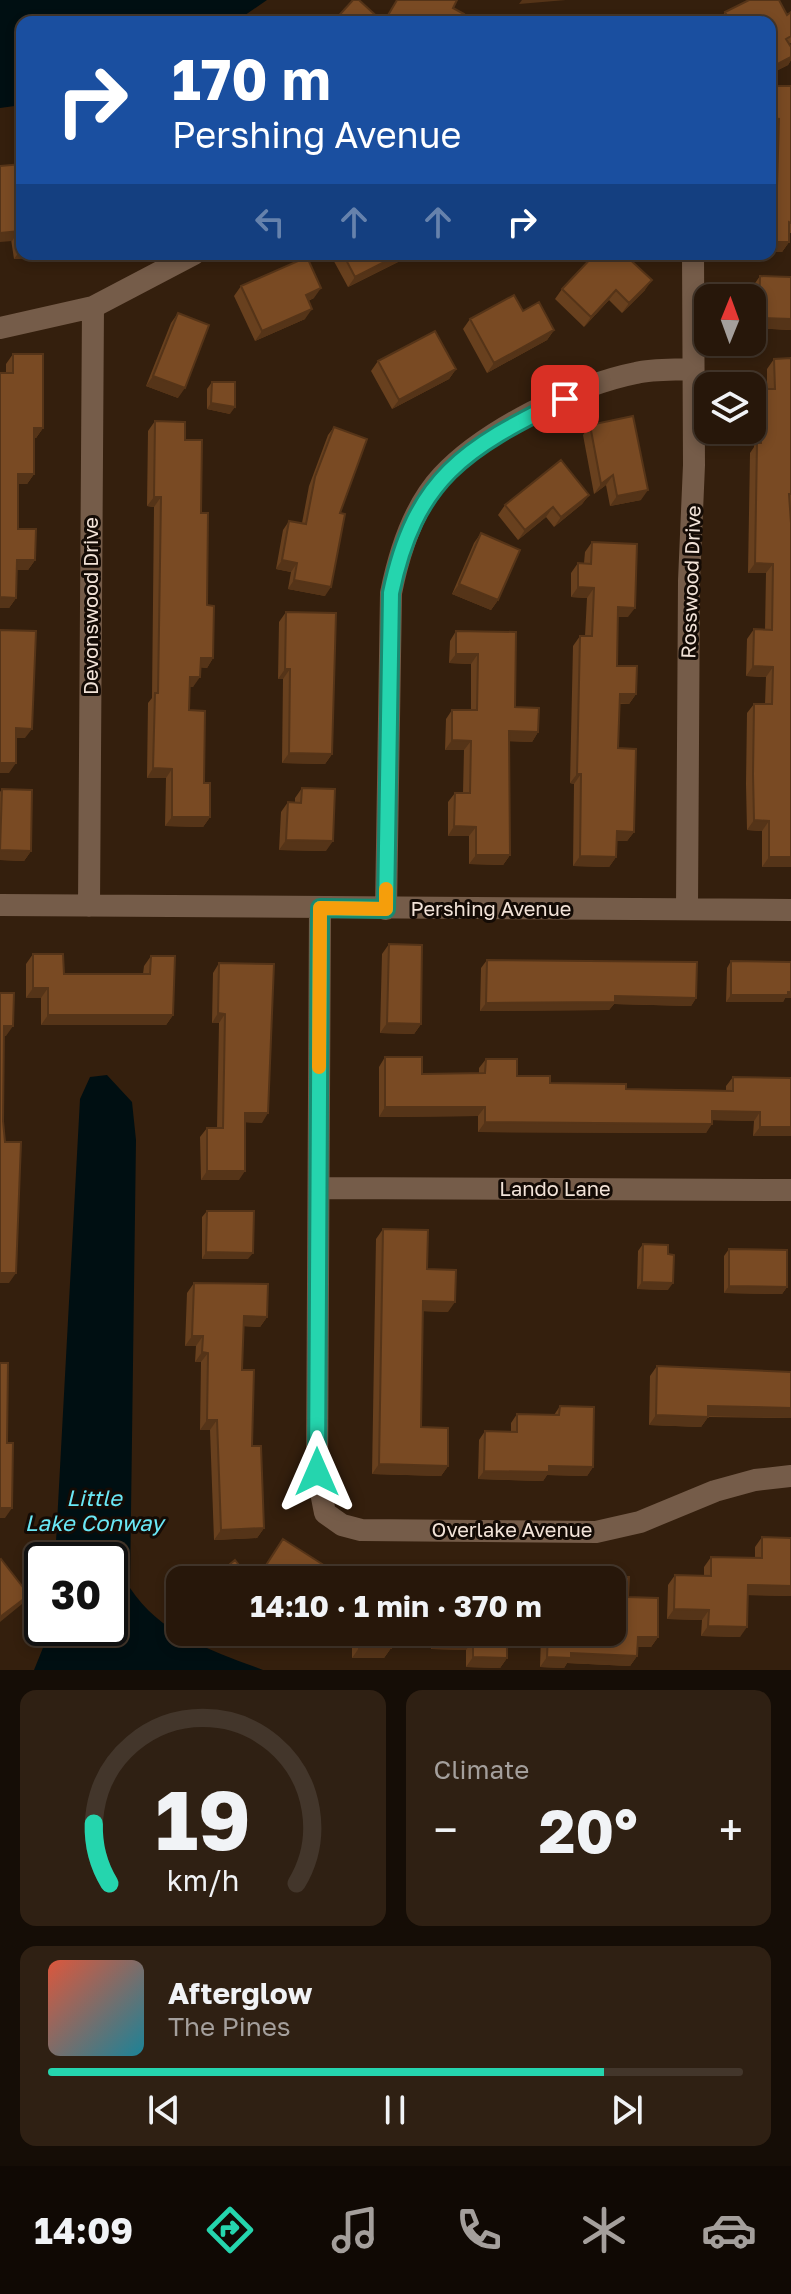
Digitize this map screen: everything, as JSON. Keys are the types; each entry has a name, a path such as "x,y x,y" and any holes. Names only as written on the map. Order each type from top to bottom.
{"street":[{"path":"0,328 93,307 183,260"},
{"name":"Rosswood Drive","path":"687,909 689,581 694,465 691,369 693,260"},
{"name":"Devonswood Drive","path":"89,906 93,307"},
{"path":"386,909 391,593 399,555 417,514 440,477 504,429 602,382 638,372 691,369"},
{"name":"Pershing Avenue","path":"0,905 791,910"},
{"path":"319,1188 320,908"},
{"name":"Lando Lane","path":"319,1188 791,1190"},
{"name":"Overlake Avenue","path":"319,1188 317,1472 325,1513 342,1525 361,1530 596,1532 640,1522 715,1491 755,1480 791,1476"}],"water":[{"path":"0,0 267,0 244,16 16,16 16,106 0,108"},
{"name":"Little Lake Conway","path":"107,1075 132,1102 136,1140 130,1588 166,1625 166,1646 202,1646 263,1670 34,1670 44,1646 128,1646 128,1542 56,1542 80,1099 90,1077"}],"building":[{"path":"353,0 359,0 376,16 338,16"},
{"path":"397,0 457,0 453,8 464,14 463,16 388,16"},
{"path":"749,0 779,0 787,15 791,12 791,36 786,39 791,47 791,57 776,65 776,16 727,16 725,12"},
{"path":"776,86 791,86 789,242 776,242 779,119 776,119"},
{"path":"16,165 16,231 0,233 0,166"},
{"path":"300,260 308,260 321,288 306,295 312,309 262,331 241,286"},
{"path":"346,260 388,260 355,277"},
{"path":"589,260 630,260 652,280 629,303 616,290 591,317 562,289"},
{"path":"760,276 791,277 791,319 766,318 766,284 760,284"},
{"path":"514,295 523,311 539,302 554,330 494,363 470,319"},
{"path":"178,313 209,325 185,388 153,376"},
{"path":"435,331 456,369 399,400 378,361"},
{"path":"13,354 43,354 43,428 34,428 34,474 18,474 18,529 36,529 35,560 17,560 16,598 0,597 0,373 13,373"},
{"path":"791,358 791,857 769,857 769,821 754,820 754,704 772,704 773,667 753,666 754,629 772,630 773,564 755,563 757,444 766,444 766,389 775,389 774,359"},
{"path":"212,382 235,382 235,407 211,403"},
{"path":"633,416 648,490 617,496 613,475 601,484 590,425"},
{"path":"155,421 185,422 185,440 202,440 201,513 208,513 207,605 214,606 213,658 201,658 200,677 190,677 189,710 205,711 204,783 210,783 210,817 172,817 172,769 153,768 155,693 158,693 161,497 154,497"},
{"path":"334,427 367,439 340,513 345,514 331,587 294,580 297,563 282,560 289,521 306,524 315,477"},
{"path":"561,460 589,495 561,517 553,507 525,530 505,505"},
{"path":"481,533 520,550 498,600 459,584"},
{"path":"592,542 637,544 635,608 618,607 617,666 637,666 636,694 620,694 618,748 636,749 634,832 617,831 616,857 580,856 581,774 577,774 580,636 592,636 594,588 578,587 578,563 591,564"},
{"path":"286,612 336,613 332,754 289,753 290,669 285,669"},
{"path":"0,630 36,631 32,729 16,728 16,763 0,763"},
{"path":"456,631 516,632 515,707 539,708 538,732 509,731 510,855 476,855 476,827 454,826 455,793 470,793 471,741 452,740 452,710 477,710 478,654 456,654"},
{"path":"302,788 335,789 333,841 286,840 288,802 301,803"},
{"path":"2,789 32,790 31,851 0,850"},
{"path":"389,944 422,945 421,1024 387,1023"},
{"path":"33,954 63,954 64,974 150,974 151,956 175,956 173,1015 48,1015 48,988 33,988"},
{"path":"487,960 697,962 696,998 615,996 615,1002 486,1003"},
{"path":"731,961 791,962 791,992 788,995 731,995"},
{"path":"219,963 274,964 268,1113 245,1113 245,1171 207,1171 207,1128 223,1128 225,1014 218,1013"},
{"path":"0,993 14,993 13,1026 4,1026 3,1121 5,1142 21,1142 16,1273 0,1273"},
{"path":"385,1057 422,1057 422,1074 485,1073 486,1059 517,1059 517,1076 550,1076 550,1083 626,1084 626,1089 733,1091 733,1077 791,1078 791,1127 760,1127 760,1112 712,1111 712,1124 485,1122 485,1107 385,1107"},
{"path":"207,1211 254,1211 253,1253 206,1252"},
{"path":"383,1229 428,1230 427,1269 456,1270 455,1302 423,1301 421,1427 448,1428 448,1466 379,1464"},
{"path":"643,1244 668,1245 668,1254 674,1255 673,1283 642,1282"},
{"path":"729,1249 787,1250 787,1287 729,1286"},
{"path":"194,1283 268,1284 267,1317 244,1316 242,1370 254,1370 252,1446 261,1446 264,1528 221,1530 217,1420 207,1420 208,1353 202,1352 203,1336 192,1336"},
{"path":"0,1363 8,1363 7,1443 13,1443 12,1508 0,1508"},
{"path":"657,1366 791,1372 791,1408 708,1406 708,1417 656,1415"},
{"path":"560,1406 594,1407 593,1467 549,1466 549,1472 484,1471 485,1431 517,1432 517,1414 559,1415"},
{"path":"762,1537 791,1538 791,1586 748,1585 747,1627 708,1626 709,1610 674,1609 675,1575 711,1576 711,1557 762,1558"},
{"path":"283,1539 325,1566 266,1566"},
{"path":"0,1560 24,1589 24,1599 0,1617"},
{"path":"626,1577 629,1577 628,1597 658,1598 658,1637 638,1637 637,1656 571,1653 571,1658 547,1657 547,1646 626,1646"},
{"path":"359,1646 391,1646 391,1648"},
{"path":"473,1646 507,1646 507,1658 473,1657"}],"slow traffic":[{"path":"319,1067 320,908 386,909 386,889"}],"route":[{"path":"317,1472 320,908 386,909 391,593 399,555 417,514 440,477 470,451 504,429 565,399"}]}
